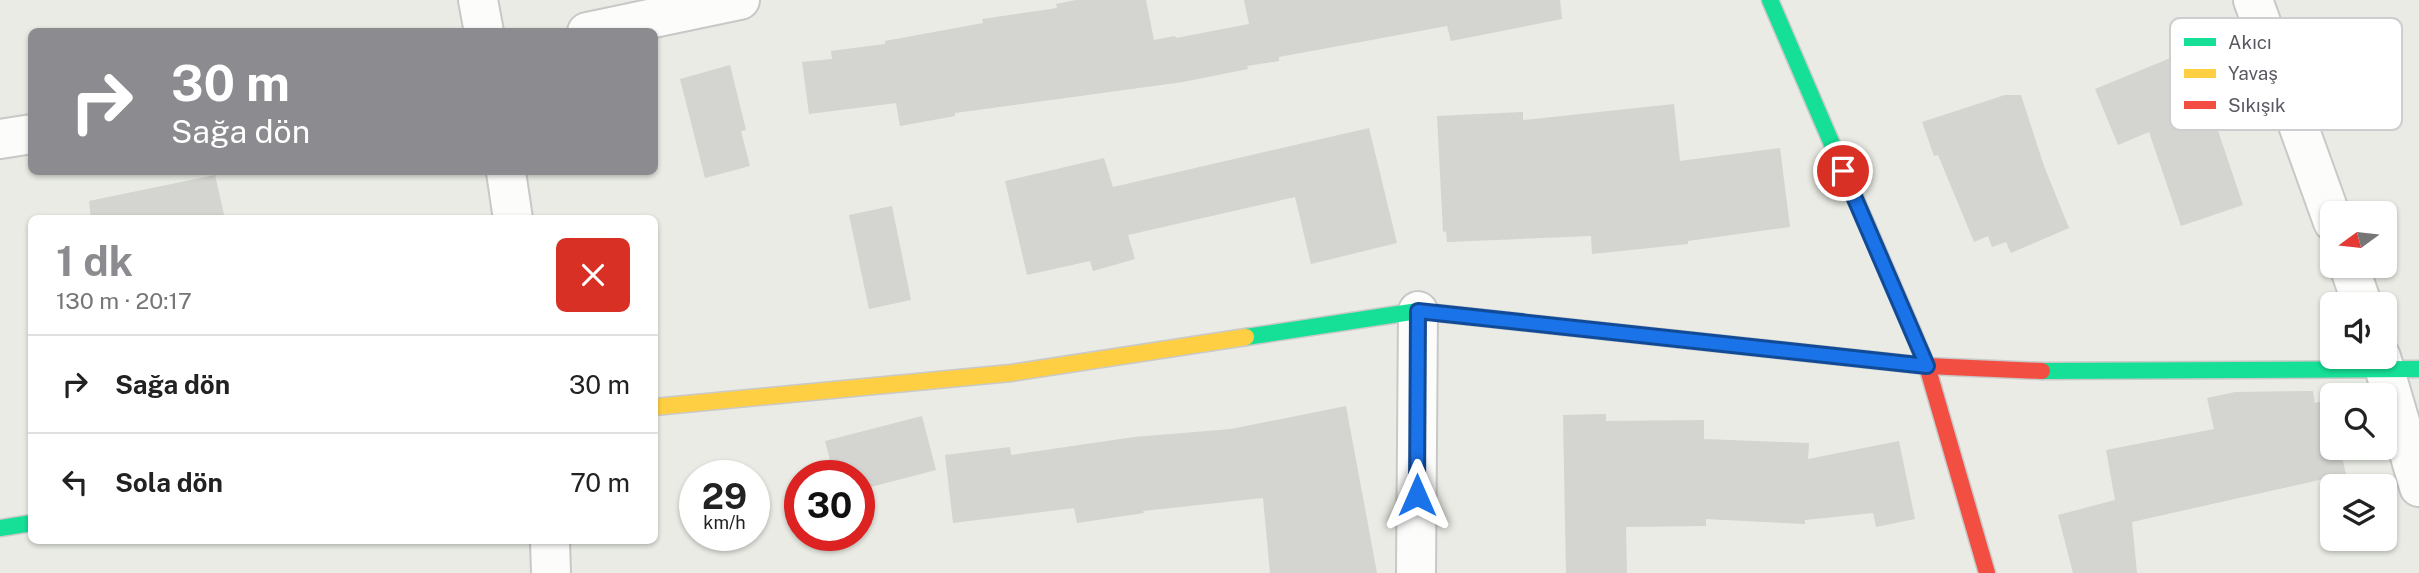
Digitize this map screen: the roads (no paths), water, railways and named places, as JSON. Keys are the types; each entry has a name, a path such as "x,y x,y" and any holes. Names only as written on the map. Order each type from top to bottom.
{"street":[{"path":"478,0 483,28"},
{"path":"606,28 740,0"},
{"path":"1770,0 1927,366 1987,573"},
{"path":"2253,0 2259,18"},
{"path":"2300,130 2325,201"},
{"path":"0,139 28,135"},
{"path":"506,175 512,215"},
{"path":"1416,573 1418,311"},
{"path":"658,407 1011,373 1418,311 1927,366 2052,371 2320,366"},
{"path":"2396,369 2419,487"},
{"path":"0,528 28,524"},
{"path":"550,544 551,573"}]}
